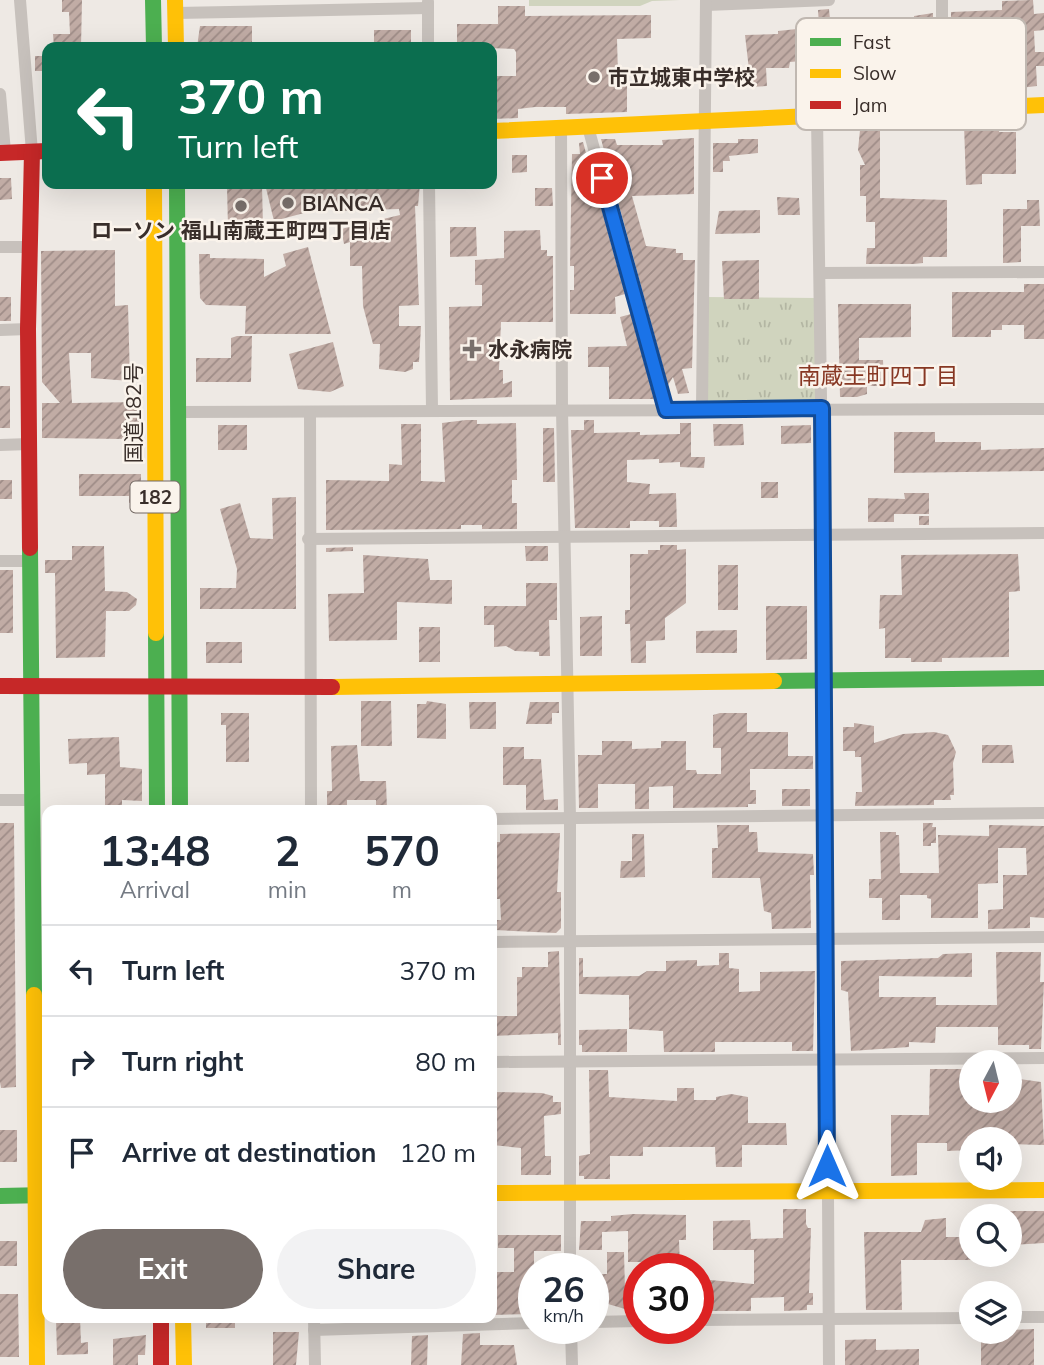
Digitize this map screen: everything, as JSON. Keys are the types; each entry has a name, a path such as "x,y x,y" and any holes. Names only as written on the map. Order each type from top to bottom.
{"main road":[{"path":"153,0 154,42"},
{"path":"176,6 176,42"},
{"path":"1026,106 1044,105"},
{"path":"497,131 796,117"},
{"path":"3,153 39,151 28,247 33,800 42,1195 37,1365"},
{"name":"国道182号","path":"154,189 158,805"},
{"name":"182","path":"177,189 180,805"},
{"path":"0,686 180,684 309,687 1044,678"},
{"path":"497,1193 1044,1189"},
{"path":"0,1195 42,1195"},
{"path":"161,1323 161,1365"},
{"path":"183,1323 184,1365"}],"street":[{"path":"20,0 39,151"},
{"path":"702,410 706,3 829,0"},
{"path":"942,0 942,18"},
{"path":"176,6 428,4 428,42"},
{"path":"0,94 3,153"},
{"path":"588,127 666,410"},
{"path":"561,128 562,410 570,818 570,1253"},
{"path":"817,130 825,681 829,1365"},
{"path":"429,189 432,409"},
{"path":"0,247 28,247"},
{"path":"820,273 1044,272"},
{"path":"0,330 28,330"},
{"path":"179,412 432,409 1044,409"},
{"path":"310,412 308,539 311,805"},
{"path":"0,445 29,444"},
{"path":"308,539 1044,533"},
{"path":"0,561 31,561"},
{"path":"0,800 33,800"},
{"path":"497,819 1044,813"},
{"path":"497,942 1044,937"},
{"path":"497,1062 1044,1058"},
{"path":"1022,1317 1044,1317"},
{"path":"714,1321 959,1318"},
{"path":"314,1365 314,1324 518,1323"},
{"path":"571,1344 572,1365"}],"green space":[{"path":"529,0 680,0 652,1 640,6 529,6"},
{"path":"706,297 817,298 819,406 705,407"}],"building":[{"path":"62,0 82,0 81,42 54,42 53,34 70,34 69,12 62,12"},
{"path":"1033,0 1034,14 1044,13 1044,30 1034,31 1035,52 1044,52 1044,66 1036,66 1037,86 1026,87 1026,18 951,18 951,12 1002,10 1002,1"},
{"path":"498,6 525,6 525,16 651,15 651,38 617,39 618,75 627,75 627,112 566,114 566,107 535,107 518,109 518,118 497,119 497,76 516,76 516,52 514,49 497,48 497,42 457,42 457,24 498,24"},
{"path":"829,9 830,18 819,18 818,10"},
{"path":"933,13 933,18 914,16"},
{"path":"200,26 252,26 252,42 198,42"},
{"path":"796,29 796,61 790,62 789,68 766,68 767,86 751,87 745,35 778,34 778,31"},
{"path":"374,30 411,30 411,42 374,42"},
{"path":"35,56 42,56 42,71 35,71"},
{"path":"860,130 880,130 880,198 947,200 947,257 923,257 923,263 914,264 866,264 867,248 875,248 875,222 866,222 866,196 860,196 860,165 865,165 858,150"},
{"path":"964,130 1016,132 1016,174 982,174 982,184 966,185"},
{"path":"694,138 694,194 632,196 646,246 676,249 676,253 683,253 683,260 695,260 692,368 682,369 689,393 678,394 673,377 668,385 601,139 615,139 617,145 663,145 662,140"},
{"path":"738,139 758,139 758,153 729,156 730,161 723,161 723,172 713,172 713,143 738,143"},
{"path":"583,142 625,294 615,297 616,314 570,314 570,290 574,290 574,266 570,266 572,154 580,154 579,143"},
{"path":"512,155 527,155 527,172 512,173"},
{"path":"0,178 11,178 12,199 0,200"},
{"path":"535,188 552,188 553,206 535,206"},
{"name":"ローソン 福山南蔵王町四丁目店","path":"227,189 262,189 263,227 228,228"},
{"path":"266,189 420,189 418,206 415,206 419,305 399,306 399,326 421,326 419,362 413,362 413,369 405,372 379,369 380,344 373,344 363,306 362,266 350,266 350,242 344,244 341,229 400,215 399,209 335,211 336,197 302,206 304,213 274,221"},
{"path":"777,197 799,198 800,215 778,215"},
{"path":"1027,200 1039,200 1040,226 1021,226 1021,262 1003,263 1003,209 1027,209"},
{"path":"760,210 760,233 715,234 719,211"},
{"path":"450,227 476,227 477,256 450,257"},
{"path":"540,230 541,250 547,250 547,256 553,256 553,322 501,322 499,370 503,370 503,384 512,381 512,397 450,400 449,307 482,306 482,285 475,285 475,260 504,258 504,231"},
{"path":"308,247 331,334 245,334 246,306 206,305 200,298 199,254 210,254 210,258 264,259 264,277 286,266 283,254"},
{"path":"115,250 115,306 128,305 130,381 91,378 91,353 69,353 72,403 140,402 139,433 134,438 124,439 42,438 42,403 60,403 42,382 41,251"},
{"path":"759,260 759,299 724,299 722,261"},
{"path":"1024,284 1044,284 1044,339 1024,339 1024,325 1002,325 1002,330 991,330 991,337 952,337 952,292 1024,292"},
{"path":"0,297 11,297 11,321 0,321"},
{"path":"838,304 911,304 911,337 859,338 859,360 883,360 884,386 867,386 867,394 857,397 840,397"},
{"path":"631,314 654,399 609,399 609,367 588,367 588,347 627,346 620,317"},
{"path":"252,336 251,382 196,382 196,358 231,358 231,338"},
{"path":"333,342 344,386 330,392 298,389 289,354"},
{"path":"0,386 10,386 10,428 0,428"},
{"path":"477,420 477,424 516,423 517,480 512,480 512,503 517,503 517,529 482,529 482,525 461,525 461,529 326,530 326,480 389,481 389,464 402,465 401,424 421,424 421,481 445,482 442,423"},
{"path":"584,420 594,420 594,433 640,432 640,435 680,434 680,423 691,423 691,457 705,457 704,468 680,467 680,462 659,463 659,459 627,460 627,482 650,484 649,494 676,493 677,527 659,527 659,521 630,521 630,528 575,528 571,430 584,430"},
{"path":"713,424 743,424 744,445 714,446"},
{"path":"218,425 247,425 247,450 218,450"},
{"path":"811,425 811,443 781,444 781,426"},
{"path":"543,428 554,428 555,482 543,482"},
{"path":"894,432 935,432 935,442 981,442 981,450 1044,448 1044,471 894,473"},
{"path":"79,474 141,474 141,503 129,503 129,496 79,496"},
{"path":"0,480 12,480 12,499 0,499"},
{"path":"761,482 778,482 778,498 761,498"},
{"path":"904,493 929,493 929,514 894,514 894,522 868,522 868,498 905,499"},
{"path":"296,497 296,609 200,609 200,588 236,588 237,569 220,509 240,503 250,538 273,539 272,498"},
{"path":"919,516 929,516 929,525 919,525"},
{"path":"660,545 677,545 677,550 686,549 686,603 665,618 665,640 646,641 646,663 631,663 630,624 625,624 625,610 630,610 630,554 648,554 648,550 660,550"},
{"path":"72,546 104,546 105,591 127,592 137,599 136,605 129,611 106,611 105,657 56,658 55,573 45,573 45,560 72,560"},
{"path":"525,546 548,546 548,561 526,561"},
{"path":"353,547 353,551 326,552 326,548"},
{"path":"1018,554 1020,591 1009,592 1009,657 942,658 942,662 911,662 911,658 885,658 885,628 879,629 880,595 902,595 901,555"},
{"path":"363,555 428,559 430,580 452,580 452,604 397,602 397,640 329,641 328,594 364,593"},
{"path":"718,565 738,565 738,610 718,610"},
{"path":"0,570 13,570 13,633 0,633"},
{"path":"526,583 557,583 557,620 549,620 550,656 539,656 539,652 515,651 506,646 494,647 494,625 484,625 484,606 526,606"},
{"path":"766,606 807,606 807,659 766,660"},
{"path":"602,616 602,656 580,656 580,617"},
{"path":"419,627 440,627 440,662 419,662"},
{"path":"737,630 737,653 696,653 696,631"},
{"path":"206,642 242,642 242,663 206,663"},
{"path":"361,701 391,701 392,746 361,746"},
{"path":"427,701 446,704 446,739 417,738 417,704 426,704"},
{"path":"469,702 496,702 496,729 470,729"},
{"path":"530,702 559,702 559,713 552,713 552,724 526,724"},
{"path":"221,713 249,713 249,762 226,762 226,725 221,725"},
{"path":"747,713 747,732 788,732 788,756 813,756 813,769 750,769 750,790 756,790 756,804 748,804 748,807 673,808 673,786 649,787 649,809 635,809 635,784 598,784 598,808 579,808 578,755 602,755 602,741 632,741 632,749 661,748 661,741 686,741 686,770 696,770 697,774 721,774 721,748 713,748 713,715"},
{"path":"854,723 874,726 874,743 903,734 934,732 948,735 956,752 953,763 954,795 950,795 951,800 934,800 934,805 855,806 856,792 862,792 861,757 855,757 855,751 843,751 843,727 854,727"},
{"path":"119,737 120,767 142,769 142,801 122,800 122,805 105,805 105,774 87,775 87,763 69,764 68,739"},
{"path":"357,745 360,781 386,781 387,805 376,805 376,800 347,800 347,805 327,805 327,791 332,791 331,746"},
{"path":"982,745 1012,745 1014,763 982,763"},
{"path":"503,747 524,747 524,759 541,759 544,800 558,799 558,810 526,810 526,785 503,785"},
{"path":"782,789 810,789 810,806 782,806"},
{"path":"0,823 14,823 16,1087 1,1088 0,1082"},
{"path":"923,823 933,823 932,827 936,827 936,843 931,843 931,846 923,846"},
{"path":"717,825 749,825 749,832 757,832 758,852 813,854 814,875 810,875 811,928 772,929 771,913 764,911 760,878 712,878 712,848 718,848"},
{"path":"989,825 1044,826 1044,918 1030,917 1030,928 988,929 988,910 1003,909 1003,875 1027,875 1026,848 998,848 998,883 978,884 978,918 931,918 931,899 927,898 927,895 900,895 900,920 882,920 882,898 869,898 869,879 881,879 880,832 896,832 896,835 899,835 900,873 939,873 938,835 989,836"},
{"path":"560,833 557,892 561,892 561,928 556,933 497,930 497,920 501,920 500,899 497,899 497,842 500,842 500,834"},
{"path":"632,834 644,834 645,877 620,878 621,861 632,861"},
{"path":"559,951 561,1045 558,1045 558,1033 497,1036 497,1016 517,1016 517,977 522,977 522,967 548,967 548,952"},
{"path":"996,952 1041,952 1040,982 1044,982 1041,1049 1029,1049 1029,1045 998,1045 998,1027 936,1027 935,1043 909,1042 909,1047 851,1051 848,992 841,990 841,961 938,958 943,954 972,953 972,977 879,976 879,997 936,997 936,1005 997,1005"},
{"path":"719,953 729,953 729,968 739,969 739,992 760,991 760,972 815,971 813,1051 792,1051 792,1042 715,1042 715,1052 664,1052 663,1031 629,1029 629,995 579,994 579,958 583,958 583,977 639,976 647,971 666,971 666,961 697,960 697,966 719,965"},
{"path":"627,1029 627,1052 582,1052 582,1045 579,1045 579,1030"},
{"path":"930,1069 959,1069 959,1113 1022,1113 1022,1079 1041,1082 1044,1145 1022,1144 1022,1127 959,1127 959,1150 947,1151 947,1143 917,1143 917,1175 891,1176 891,1115 929,1115"},
{"path":"589,1070 608,1070 609,1097 677,1101 677,1088 694,1088 694,1100 716,1100 716,1097 731,1094 748,1097 748,1123 786,1123 787,1145 742,1145 742,1167 716,1167 715,1147 643,1147 643,1156 610,1156 610,1179 584,1179 584,1176 579,1176 579,1156 590,1154"},
{"path":"497,1092 542,1093 553,1096 553,1102 561,1102 561,1114 544,1116 545,1156 551,1156 551,1175 521,1175 521,1148 497,1146"},
{"path":"0,1130 17,1130 17,1162 0,1162"},
{"path":"783,1209 806,1209 806,1224 811,1228 809,1293 813,1293 813,1305 807,1305 807,1310 784,1311 784,1297 751,1298 751,1311 714,1311 714,1280 754,1284 754,1250 713,1250 713,1221 750,1220 751,1239 783,1238"},
{"path":"1022,1211 1044,1211 1044,1243 1022,1244"},
{"path":"686,1215 686,1240 679,1240 679,1253 628,1253 628,1231 602,1232 602,1250 579,1250 581,1221 611,1221 611,1216"},
{"path":"946,1218 946,1237 959,1237 959,1260 901,1260 902,1310 866,1310 864,1232 921,1232 925,1220"},
{"path":"498,1235 561,1235 561,1251 518,1253 518,1314 497,1315 497,1272 514,1272 514,1248 498,1248"},
{"path":"0,1241 17,1241 17,1266 0,1266"},
{"path":"624,1252 623,1308 609,1304 607,1253"},
{"path":"0,1294 18,1294 19,1357 0,1357"},
{"path":"56,1323 80,1323 81,1343 88,1342 88,1354 57,1355"},
{"path":"206,1323 235,1323 235,1328 206,1328"},
{"path":"1034,1329 1034,1365 981,1365 981,1344 1022,1344 1022,1330"},
{"path":"273,1332 299,1332 296,1365 273,1365"},
{"path":"480,1333 480,1345 514,1345 517,1365 461,1365 463,1334"},
{"path":"146,1335 145,1355 138,1355 138,1365 113,1365 113,1339"},
{"path":"428,1335 427,1365 411,1365 412,1336"},
{"path":"876,1339 876,1350 919,1349 919,1365 845,1365 845,1340"}],"traffic: fast":[{"path":"153,0 154,42"},
{"path":"177,189 180,805"},
{"path":"30,548 34,995"},
{"path":"156,633 157,805"},
{"path":"774,681 1044,678"},
{"path":"0,1196 42,1195"}],"traffic: slow":[{"path":"175,0 176,42"},
{"path":"1026,106 1044,105"},
{"path":"497,131 796,117"},
{"path":"154,189 156,633"},
{"path":"332,687 774,681"},
{"path":"34,995 37,1365"},
{"path":"497,1193 1044,1190"},
{"path":"183,1323 184,1365"}],"traffic: jam":[{"path":"0,153 42,151"},
{"path":"30,548 28,329 32,152"},
{"path":"0,686 332,687"},
{"path":"161,1323 161,1365"}],"place":[{"name":"市立城東中学校","path":"594,77"},
{"name":"BIANCA","path":"288,203"},
{"name":"ローソン 福山南蔵王町四丁目店","path":"241,206"},
{"name":"水永病院","path":"472,349"}],"district":[{"name":"南蔵王町四丁目","path":"878,375"}],"route":[{"path":"602,178 666,410 822,408 827,1166"}]}
